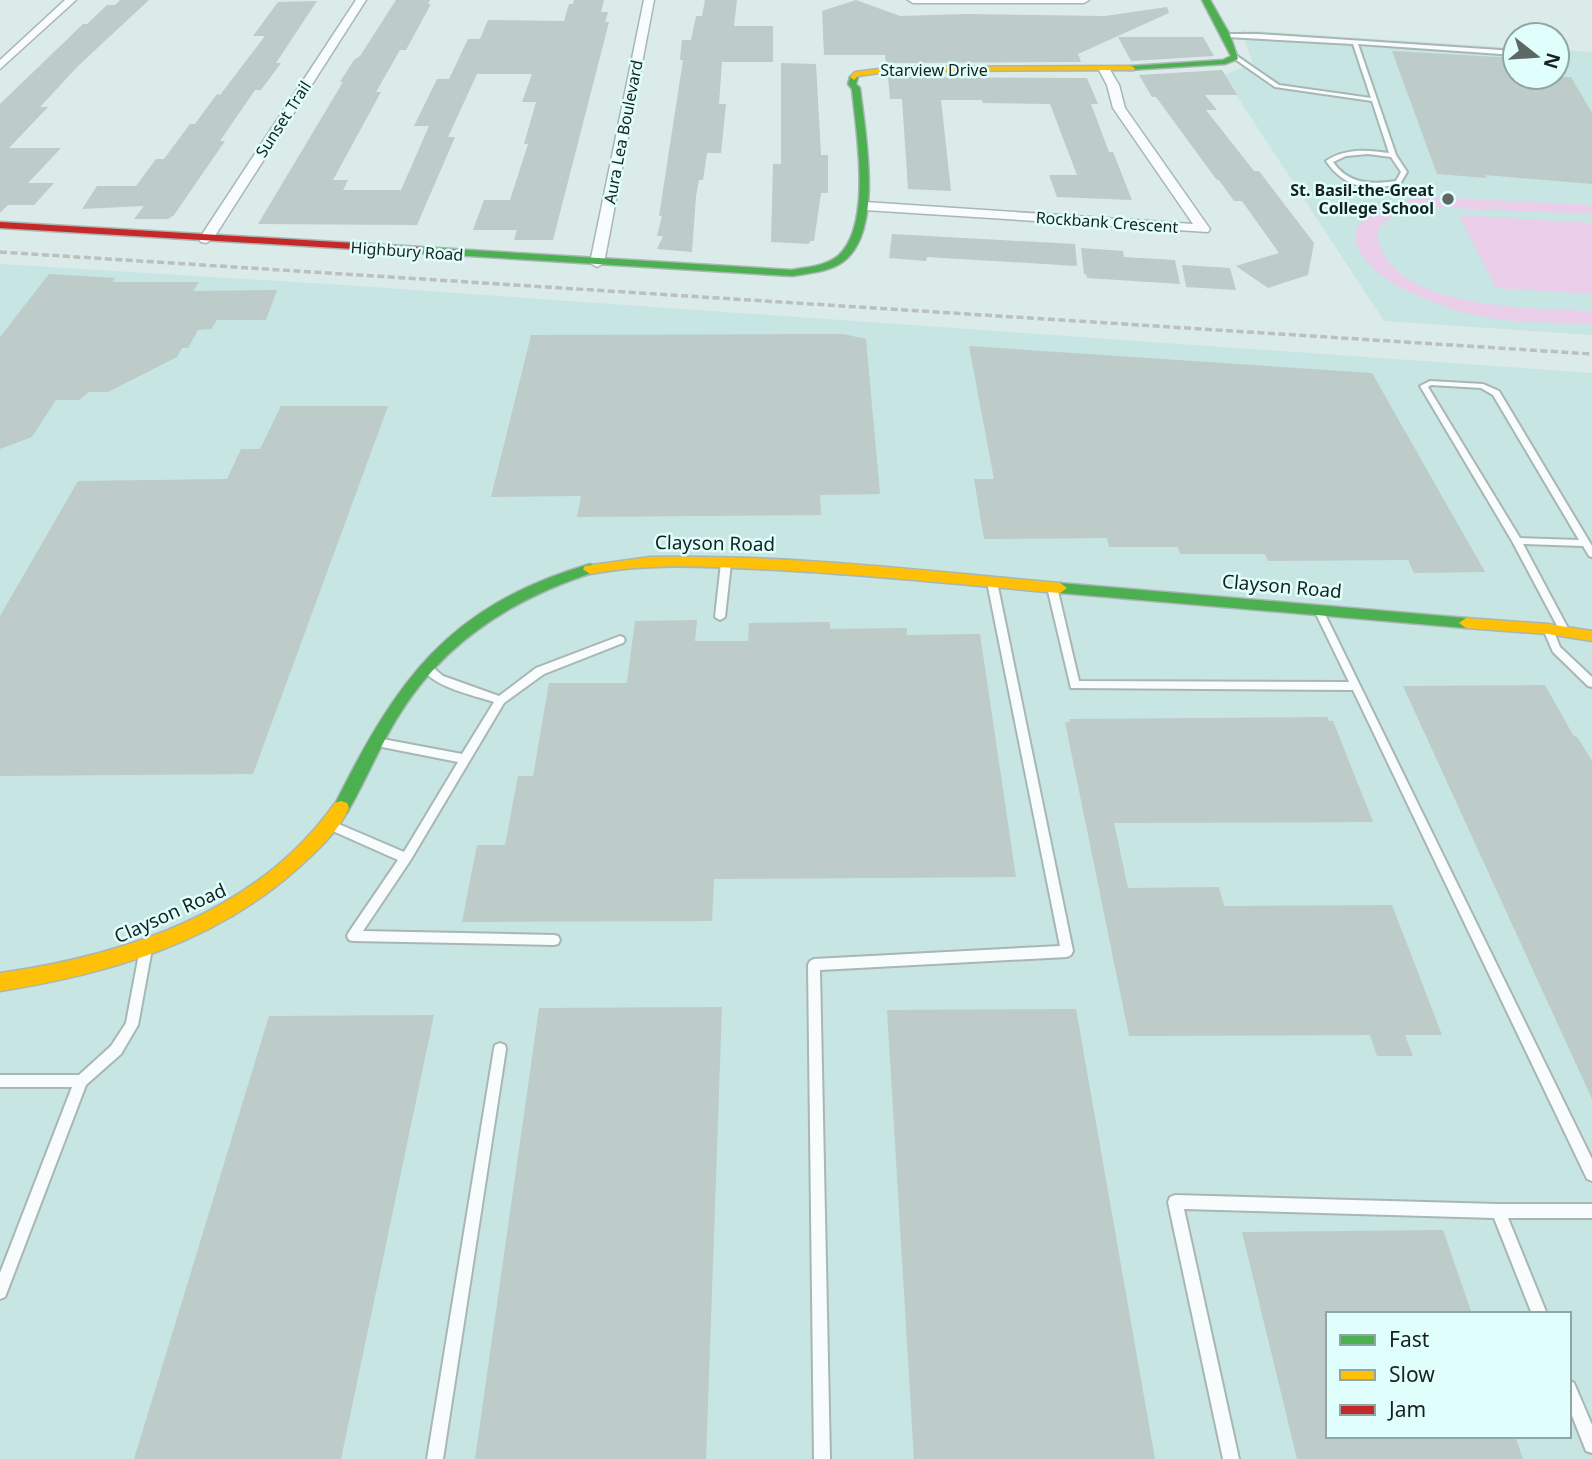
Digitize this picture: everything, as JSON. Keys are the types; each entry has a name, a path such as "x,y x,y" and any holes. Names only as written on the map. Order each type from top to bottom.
{"street":[{"path":"0,65 71,0"},
{"name":"Sunset Trail","path":"206,239 360,0"},
{"name":"Aura Lea Boulevard","path":"597,263 649,0"},
{"path":"913,0 1084,0"},
{"path":"1206,0 1229,36 1229,45 1235,57"},
{"name":"Starview Drive","path":"814,270 831,265 849,251 865,206 856,88 852,84 855,74 894,69 1105,70 1218,64 1235,57"},
{"name":"Rockbank Crescent","path":"865,206 1203,229 1135,127 1119,108 1113,85 1105,70"},
{"name":"Highbury Road","path":"0,225 772,273 814,270"},
{"name":"Clayson Road","path":"0,982 52,977 146,951 242,904 282,873 330,825 394,711 426,668 471,623 516,597 559,579 619,565 726,563 813,567 1548,629 1592,636"}],"lane":[{"path":"1229,36 1501,52"},
{"path":"1355,43 1392,155 1404,172 1398,183 1378,187 1356,183 1337,175 1329,161 1341,154 1366,152 1392,155"},
{"path":"1235,57 1278,86 1374,100"},
{"path":"1565,632 1517,541 1424,386 1430,383 1483,386 1496,393 1592,554"},
{"path":"1517,541 1585,543"},
{"path":"720,617 726,563"},
{"path":"822,1459 814,965 1067,951 992,582"},
{"path":"1052,587 1075,685 1355,685"},
{"path":"1319,610 1592,1174"},
{"path":"1548,629 1556,649 1592,682"},
{"path":"554,940 353,936 406,858 500,700 540,671 620,640"},
{"path":"426,668 439,679 500,700"},
{"path":"377,742 466,760"},
{"path":"330,825 406,858"},
{"path":"0,1292 81,1081 116,1050 132,1025 146,951"},
{"path":"435,1459 500,1049"},
{"path":"0,1081 81,1081"},
{"path":"1231,1459 1175,1202 1592,1211"},
{"path":"1498,1211 1539,1312"},
{"path":"1571,1393 1592,1444"}],"shaded area":[{"name":"St. Basil-the-Great College School","path":"1241,30 1501,47 1501,91 1571,91 1571,51 1592,52 1592,335 1384,321 1223,75 1253,64"},
{"path":"1417,198 1592,205 1592,214 1423,207 1393,216 1383,223 1377,233 1386,259 1406,278 1434,291 1501,306 1592,311 1592,324 1522,321 1469,314 1400,287 1372,267 1359,250 1356,236 1360,224 1370,214 1384,207"},
{"path":"1459,215 1592,223 1592,294 1496,288"},
{"path":"0,264 343,285 1592,373 1592,1459 0,1459"}],"building":[{"path":"120,0 149,0 78,66 40,107 48,107 9,148 61,148 28,183 54,183 34,205 8,205 0,213 0,104 83,24 87,24 107,5 115,5"},
{"path":"396,0 430,0 428,4 431,4 406,50 400,50 376,92 381,92 333,180 348,180 343,190 401,190 429,126 414,126 437,79 449,79 468,39 480,39 488,20 564,21 569,4 573,4 574,0 604,0 601,12 608,12 605,22 609,22 553,240 514,240 517,230 473,230 484,200 510,200 528,144 524,144 536,102 522,102 532,74 477,74 448,137 455,137 417,225 258,224 343,82 340,82"},
{"path":"705,0 737,0 734,26 773,26 773,62 722,62 719,104 726,104 721,153 707,153 703,180 699,180 692,252 657,249 663,236 657,236 683,60 680,60 682,40 691,40 696,16 702,16"},
{"path":"856,0 900,16 1105,16 1167,7 1169,13 1078,54 1081,62 886,63 885,55 824,55 822,11"},
{"path":"317,1 276,63 281,63 261,90 255,90 220,141 225,141 174,215 168,219 134,219 144,206 82,209 97,186 136,186 156,159 164,159 190,124 195,124 217,94 220,95 265,36 253,36 278,2"},
{"path":"1118,37 1203,37 1214,56 1131,61"},
{"path":"1392,51 1501,57 1501,91 1571,91 1571,77 1592,113 1592,184 1437,174"},
{"path":"781,63 816,64 821,155 828,155 828,193 821,193 814,241 809,244 771,242 773,164 781,164"},
{"path":"1222,70 1237,95 1205,95 1217,110 1206,110 1254,171 1259,171 1314,243 1308,275 1268,288 1236,266 1279,253 1242,201 1234,201 1216,179 1156,97 1152,97 1139,75"},
{"path":"888,77 1087,78 1098,104 1091,104 1109,152 1113,152 1132,200 1057,197 1049,175 1077,175 1050,104 983,103 982,100 941,100 951,191 908,189 902,99 890,99"},
{"path":"892,234 1075,244 1077,266 927,257 926,261 889,258"},
{"path":"1081,248 1123,251 1124,257 1175,260 1180,284 1087,278 1084,274"},
{"path":"1182,265 1230,268 1236,290 1186,287"},
{"path":"49,274 115,278 112,282 199,282 193,291 277,290 266,320 217,320 211,329 198,330 188,348 182,348 177,357 108,392 89,392 79,400 56,400 32,437 0,449 0,337"},
{"path":"843,334 866,339 880,494 820,495 821,515 577,517 581,496 491,497 531,335"},
{"path":"969,346 1372,373 1485,572 1414,573 1408,560 1268,561 1265,554 1180,554 1178,547 1109,547 1107,538 984,539 974,479 994,479"},
{"path":"281,406 388,406 253,774 0,776 0,616 78,481 227,479 241,449 260,449"},
{"path":"697,620 695,641 748,641 749,623 830,622 830,629 907,628 907,635 980,634 1016,877 714,879 712,921 462,922 477,845 505,845 518,776 533,776 549,683 627,683 635,621"},
{"path":"1545,685 1573,735 1578,738 1592,761 1592,1099 1403,686"},
{"path":"1327,717 1329,721 1333,721 1373,822 1114,823 1128,888 1219,887 1224,906 1392,905 1442,1035 1405,1035 1413,1056 1377,1056 1370,1035 1129,1036 1065,722 1070,722 1069,719"},
{"path":"722,1007 706,1459 475,1459 539,1008"},
{"path":"1076,1009 1155,1459 914,1459 887,1010"},
{"path":"434,1015 341,1459 134,1459 269,1016"},
{"path":"1443,1230 1471,1312 1326,1312 1326,1438 1516,1438 1523,1459 1297,1459 1242,1232"}],"railway":[{"path":"0,252 1592,354"}],"traffic: fast":[{"path":"1131,68 1225,62 1235,57 1206,0"},
{"path":"420,250 792,273 832,264 843,257 853,243 860,224 863,201 862,152 856,88 852,84 854,77"},
{"path":"341,808 397,705 435,658 457,637 507,603 533,589 590,569"},
{"path":"1060,588 1466,623"}],"traffic: slow":[{"path":"854,77 855,74 894,69 1131,68"},
{"path":"590,569 629,563 710,562 867,571 1060,588"},
{"path":"1466,623 1548,629 1592,636"},
{"path":"0,982 112,960 182,934 216,917 279,874 305,851 341,808"}],"traffic: jam":[{"path":"0,225 420,250"}],"place":[{"name":"St. Basil-the-Great College School","path":"1448,199"}]}
